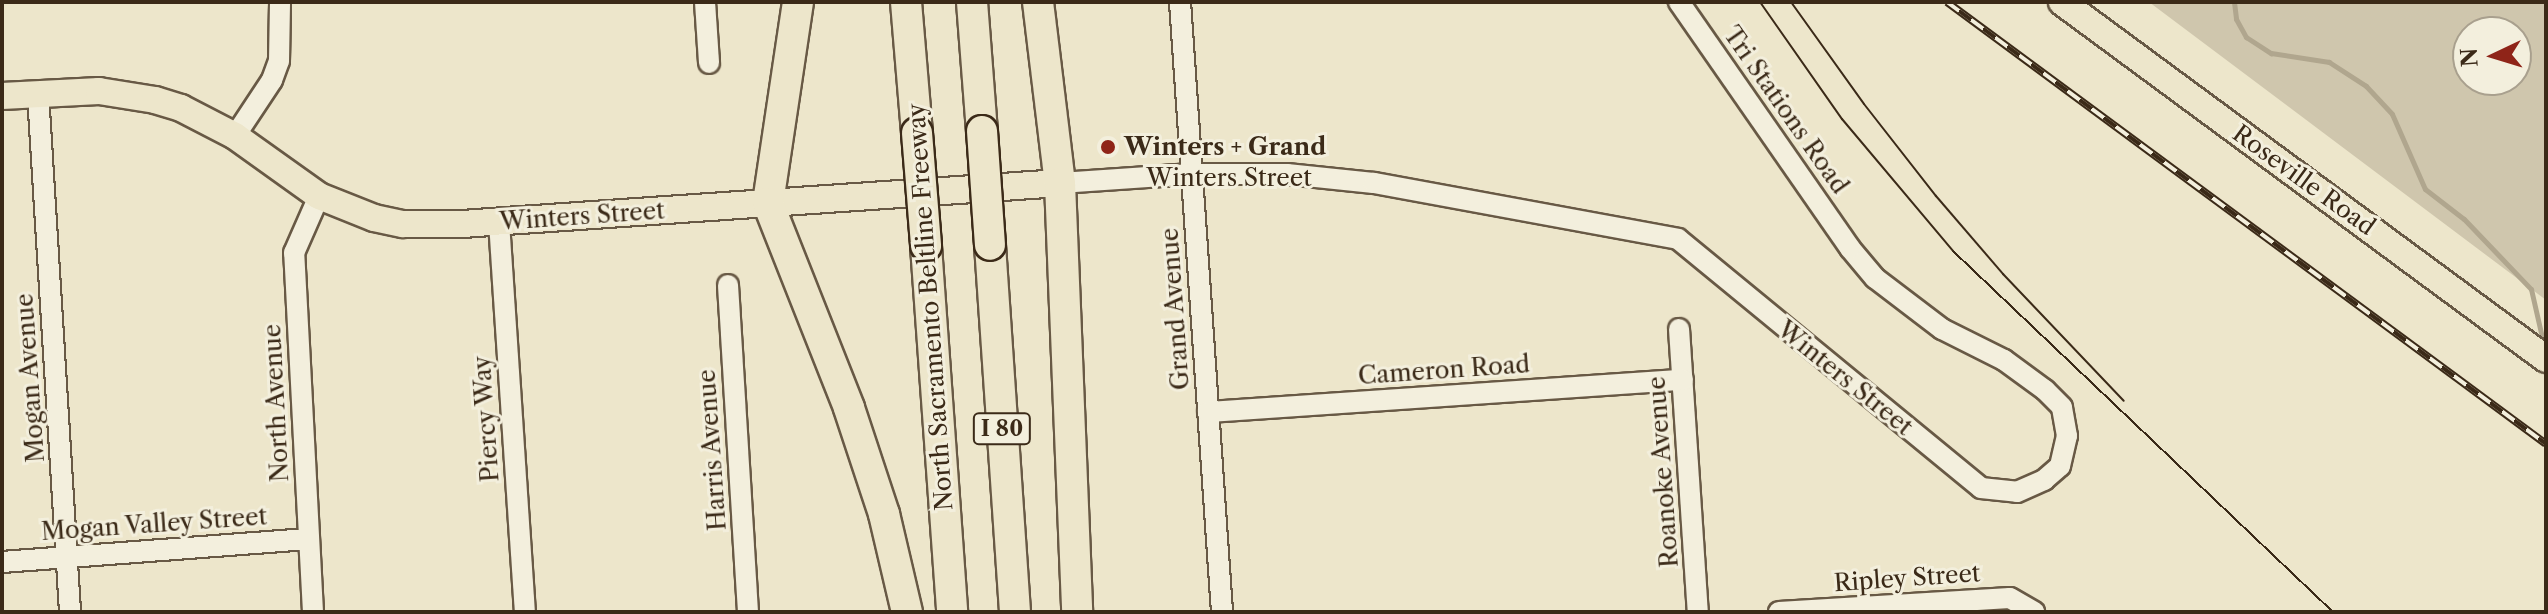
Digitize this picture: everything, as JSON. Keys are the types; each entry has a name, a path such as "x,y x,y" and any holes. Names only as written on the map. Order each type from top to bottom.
{"highway":[{"path":"798,2 768,203 849,408 884,514 907,612"},
{"name":"North Sacramento Beltline Freeway","path":"906,2 952,612"},
{"name":"I 80","path":"972,2 1015,612"},
{"path":"1038,2 1060,183 1077,612"}],"main road":[{"name":"Roseville Road","path":"2062,2 2546,359"},
{"name":"Winters Street","path":"2,96 99,91 155,100 181,108 235,136 319,196 349,210 403,224 499,222 1060,183"}],"street":[{"path":"235,136 272,80 279,61 280,2"},
{"path":"705,2 709,63"},
{"name":"Grand Avenue","path":"1180,2 1222,612"},
{"name":"Tri Stations Road","path":"1679,2 1850,248"},
{"name":"Mogan Avenue","path":"38,94 70,612"},
{"name":"Winters Street","path":"1060,183 1192,174 1287,174 1374,183 1678,239 1981,488 2017,492 2044,480 2060,466 2067,436 2062,407 2045,390 2004,360 1910,308 1875,278 1850,248"},
{"name":"North Avenue","path":"313,612 294,253 319,196"},
{"name":"Piercy Way","path":"499,222 525,612"},
{"name":"Harris Avenue","path":"728,285 748,612"},
{"name":"Roanoke Avenue","path":"1679,329 1698,612"},
{"name":"Cameron Road","path":"1208,412 1683,380"},
{"name":"Mogan Valley Street","path":"2,562 309,539"},
{"name":"Ripley Street","path":"1779,612 2010,605 2034,612"}],"shaded area":[{"path":"2149,2 2546,2 2546,300"}],"waterway":[{"path":"2234,2 2236,19 2246,37 2271,53 2329,62 2366,86 2392,114 2425,189 2464,219 2531,289 2544,346"}],"tram line":[{"path":"1760,2 1842,119 1953,251 2333,612"},
{"path":"1791,2 1864,104 1936,196 2003,274 2124,401"}],"railway":[{"path":"1947,2 2546,444"}],"place":[{"name":"Winters + Grand","path":"1108,147"}]}
